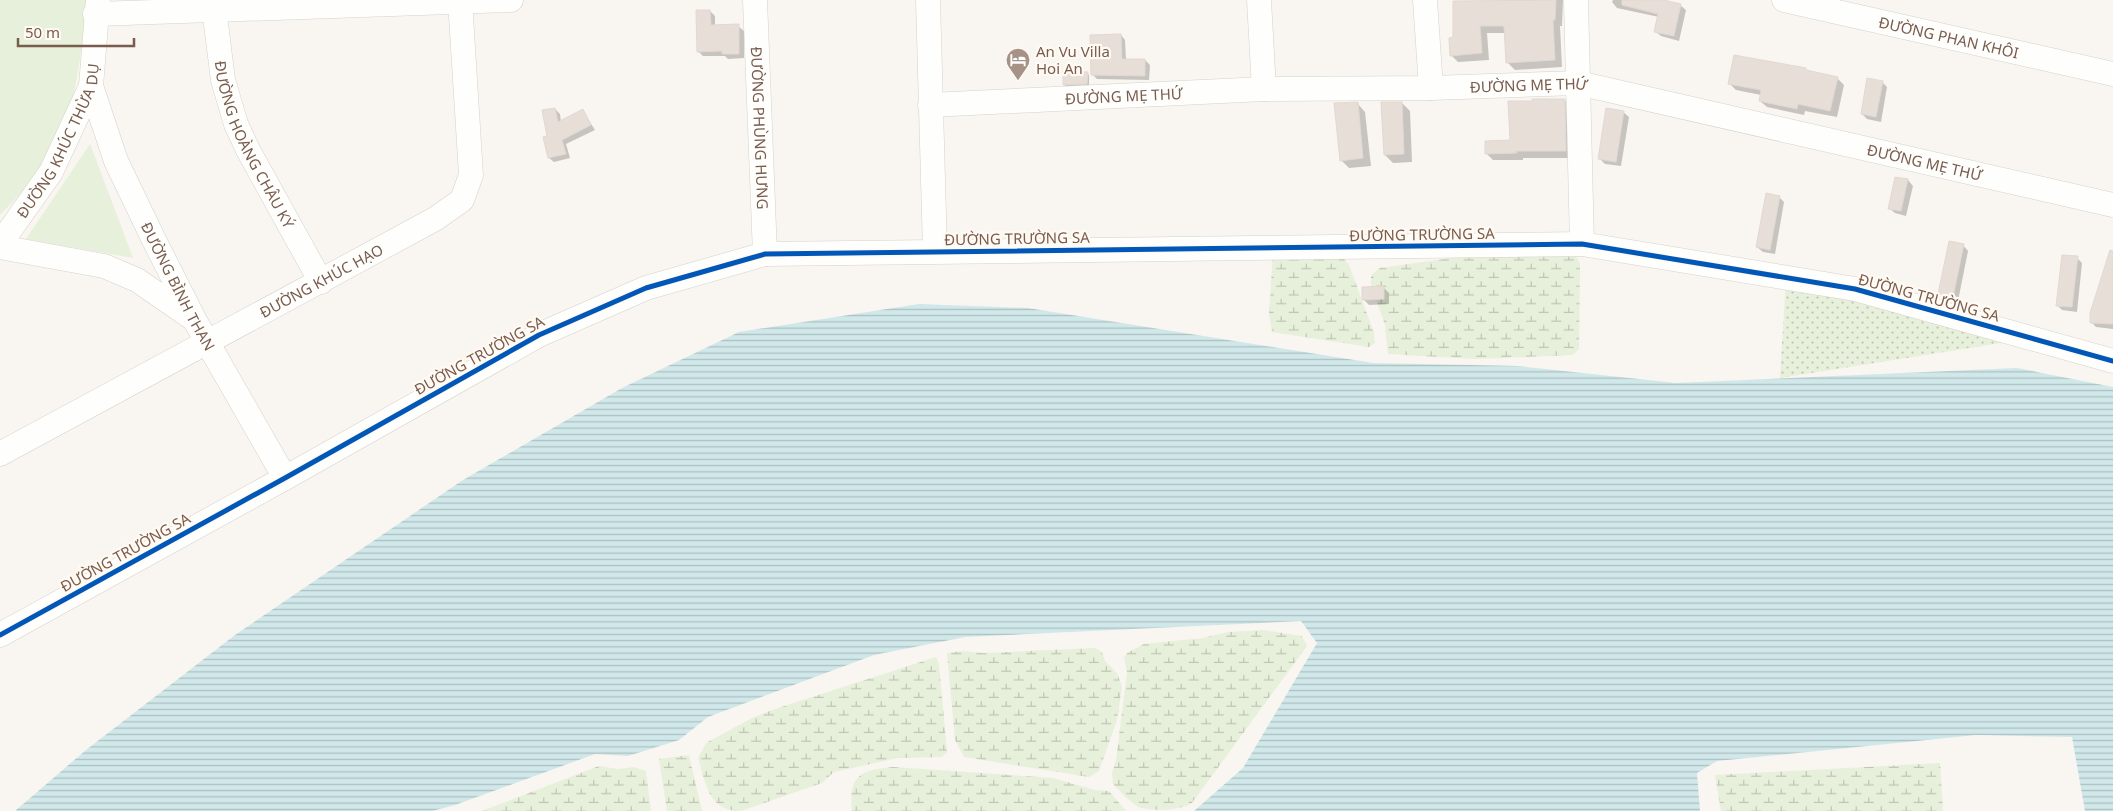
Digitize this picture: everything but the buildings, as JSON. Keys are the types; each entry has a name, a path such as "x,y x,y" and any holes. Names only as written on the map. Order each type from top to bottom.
{"street":[{"path":"97,7 511,0"},
{"name":"ĐƯỜNG PHÙNG HƯNG","path":"755,0 765,254"},
{"path":"928,0 935,251"},
{"path":"1259,0 1264,89"},
{"path":"1425,0 1430,88"},
{"path":"1576,0 1582,244"},
{"name":"ĐƯỜNG KHÚC HẠO","path":"0,454 321,282 435,219 462,200 471,175 460,1"},
{"name":"ĐƯỜNG PHAN KHÔI","path":"1795,1 2113,74"},
{"name":"ĐƯỜNG HOÀNG CHÂU KÝ","path":"214,6 223,80 236,124 248,150 321,282"},
{"name":"ĐƯỜNG KHÚC THỪA DỤ","path":"0,245 51,172 91,86 97,7"},
{"name":"ĐƯỜNG MẸ THỨ","path":"930,105 1264,89 1430,88 1578,83 2113,204"},
{"name":"ĐƯỜNG BÌNH THAN","path":"91,86 116,161 194,319 285,478"},
{"name":"ĐƯỜNG TRƯỜNG SA","path":"0,635 285,478 539,334 646,288 765,254 1582,244 1855,289 2113,360"},
{"path":"0,245 104,266 138,280 194,319"}],"green space":[{"path":"0,0 90,0 72,105 45,168 0,215"},
{"path":"90,144 133,258 26,239"},
{"path":"1273,252 1344,259 1349,265 1374,333 1375,343 1369,347 1272,332 1269,314"},
{"path":"1487,253 1576,256 1580,264 1579,349 1573,355 1475,359 1388,354 1385,325 1371,285 1371,275 1380,268"},
{"path":"1786,278 2007,342 1780,378"},
{"path":"1263,630 1302,636 1307,646 1192,803 1180,808 1154,810 1141,808 1126,798 1113,784 1112,773 1116,760 1127,672 1124,658 1127,653 1144,644 1203,638 1228,632"},
{"path":"1095,648 1102,652 1105,661 1117,673 1122,687 1117,720 1099,771 1089,777 964,757 955,740 947,653 961,651 983,653"},
{"path":"936,657 939,664 947,752 942,757 898,758 834,772 822,783 741,811 730,810 721,806 710,794 698,758 706,743 752,718 772,710"},
{"path":"689,755 702,811 667,811 659,759"},
{"path":"1940,763 1943,811 1721,811 1715,775"},
{"path":"599,766 618,769 634,767 646,771 651,811 482,811"},
{"path":"893,767 1053,778 1095,790 1109,791 1126,811 852,811 852,789 859,777 873,770"}],"water":[{"path":"919,304 1028,308 1373,363 1518,366 1676,383 2017,368 2113,387 2113,811 2085,811 2072,737 1976,735 1717,761 1697,773 1700,811 1194,811 1243,768 1317,643 1301,621 965,637 874,655 708,717 679,740 628,756 595,754 455,805 432,811 15,811 86,750 235,635 463,480 622,388 739,332"}],"cycle path":[{"path":"0,635 539,335 646,288 765,254 1582,244 1855,289 2113,361"}],"place":[{"name":"An Vu Villa Hoi An","path":"1018,81"}]}
